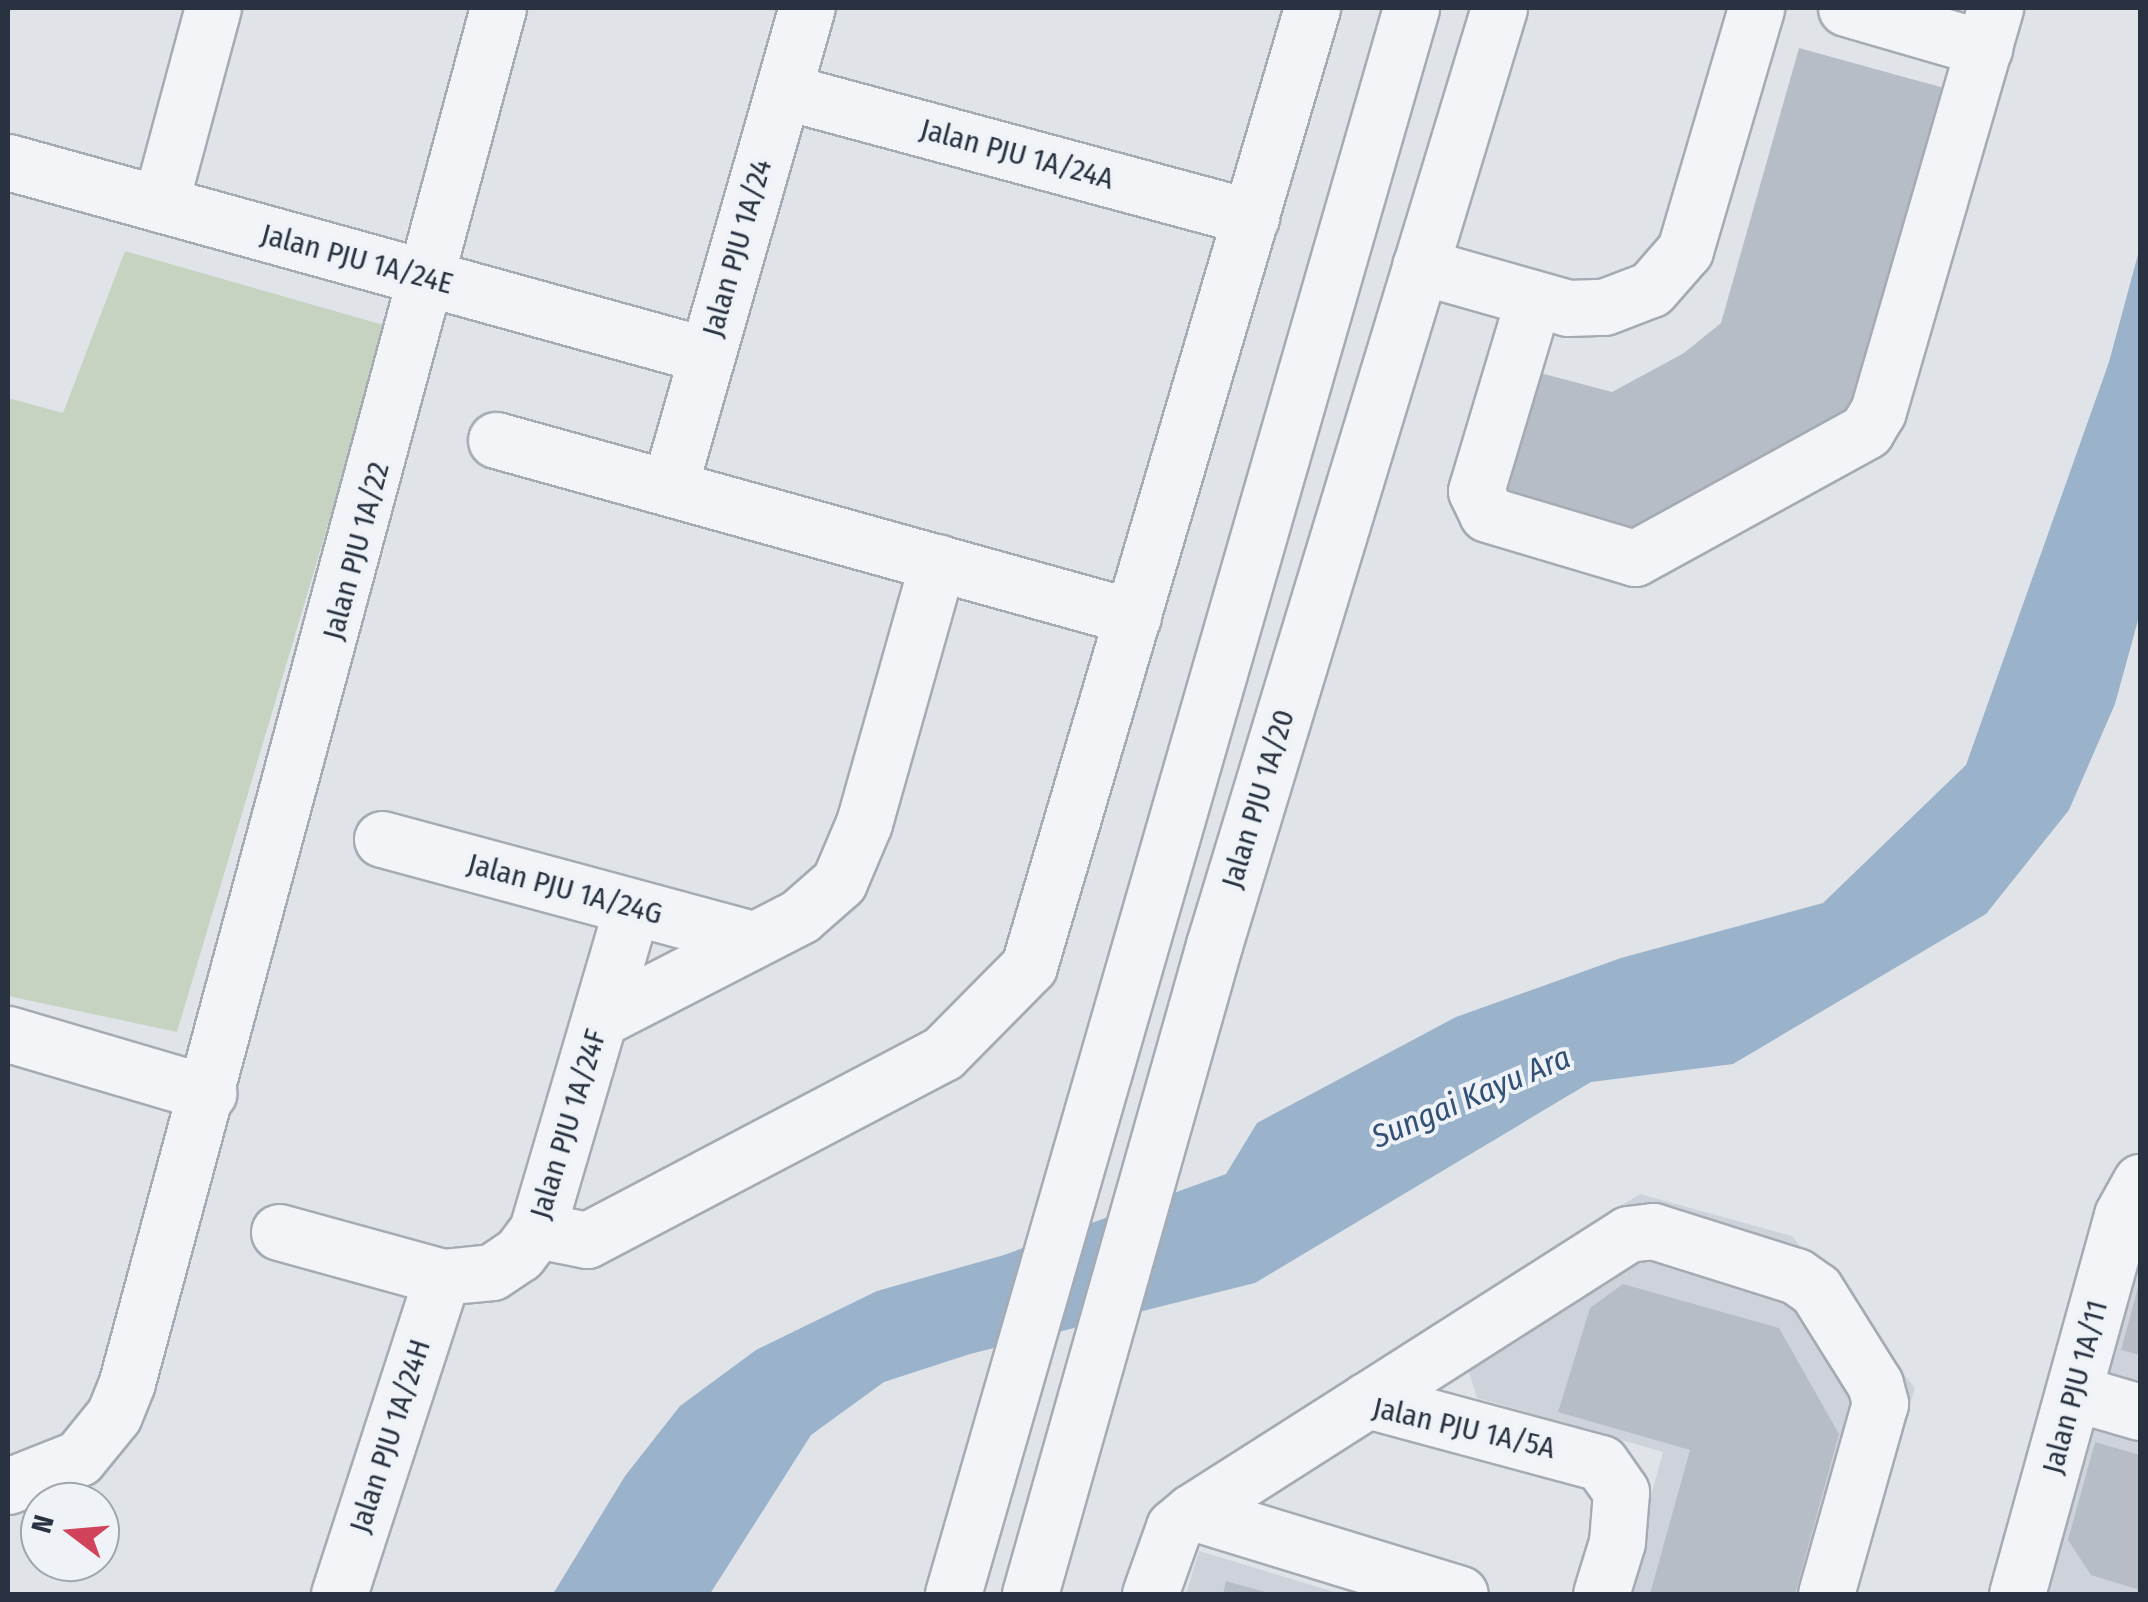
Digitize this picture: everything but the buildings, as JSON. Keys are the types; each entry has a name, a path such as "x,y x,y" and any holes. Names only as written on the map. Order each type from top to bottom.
{"street":[{"name":"Jalan PJU 1A/22","path":"8,1486 79,1458 114,1415 208,1093 430,279 498,8"},
{"name":"Jalan PJU 1A/24","path":"668,488 807,8"},
{"path":"537,1230 587,1240 943,1053 1029,966 1312,8"},
{"path":"958,1577 1394,34 1411,8"},
{"name":"Jalan PJU 1A/20","path":"1031,1591 1214,945 1499,8"},
{"path":"1420,266 1533,301 1604,307 1651,289 1685,250 1756,8"},
{"path":"1533,301 1476,490 1478,506 1486,514 1635,558 1656,552 1866,431 1878,410 1990,28 1846,8"},
{"path":"160,204 208,9"},
{"name":"Jalan PJU 1A/24A","path":"783,91 1251,217"},
{"name":"Jalan PJU 1A/24E","path":"8,162 706,355"},
{"path":"496,440 1133,617"},
{"path":"600,1019 822,901 853,856 938,562"},
{"name":"Jalan PJU 1A/24G","path":"382,839 748,938"},
{"name":"Jalan PJU 1A/24F","path":"442,1277 492,1272 537,1230 632,908"},
{"path":"8,1034 208,1093"},
{"name":"Jalan PJU 1A/11","path":"2017,1594 2122,1215 2140,1182"},
{"path":"1368,1400 1628,1234 1653,1231 1796,1276 1816,1290 1880,1403 1826,1594"},
{"path":"279,1232 442,1277"},
{"name":"Jalan PJU 1A/24H","path":"339,1594 442,1277"},
{"path":"2074,1393 2140,1412"},
{"name":"Jalan PJU 1A/5A","path":"1150,1594 1174,1527 1368,1400 1601,1464 1621,1492 1617,1542 1602,1594"},
{"path":"1192,1512 1386,1584 1460,1594"}],"shaded area":[{"path":"1640,1194 1792,1236 1915,1388 1852,1594 1624,1594 1663,1452 1477,1398 1451,1312"},
{"path":"2140,1259 2140,1594 2042,1594"},
{"path":"1199,1551 1341,1594 1186,1594"}],"green space":[{"path":"125,251 387,326 177,1032 8,996 8,398 63,413"}],"water":[{"name":"Sungai Kayu Ara","path":"2140,247 2140,613 2115,704 2069,810 1986,914 1733,1064 1591,1082 1255,1283 970,1354 884,1382 811,1435 710,1594 553,1594 625,1476 680,1406 756,1350 877,1291 1004,1255 1226,1174 1257,1123 1456,1017 1621,958 1823,903 1966,765 2109,362"}]}
